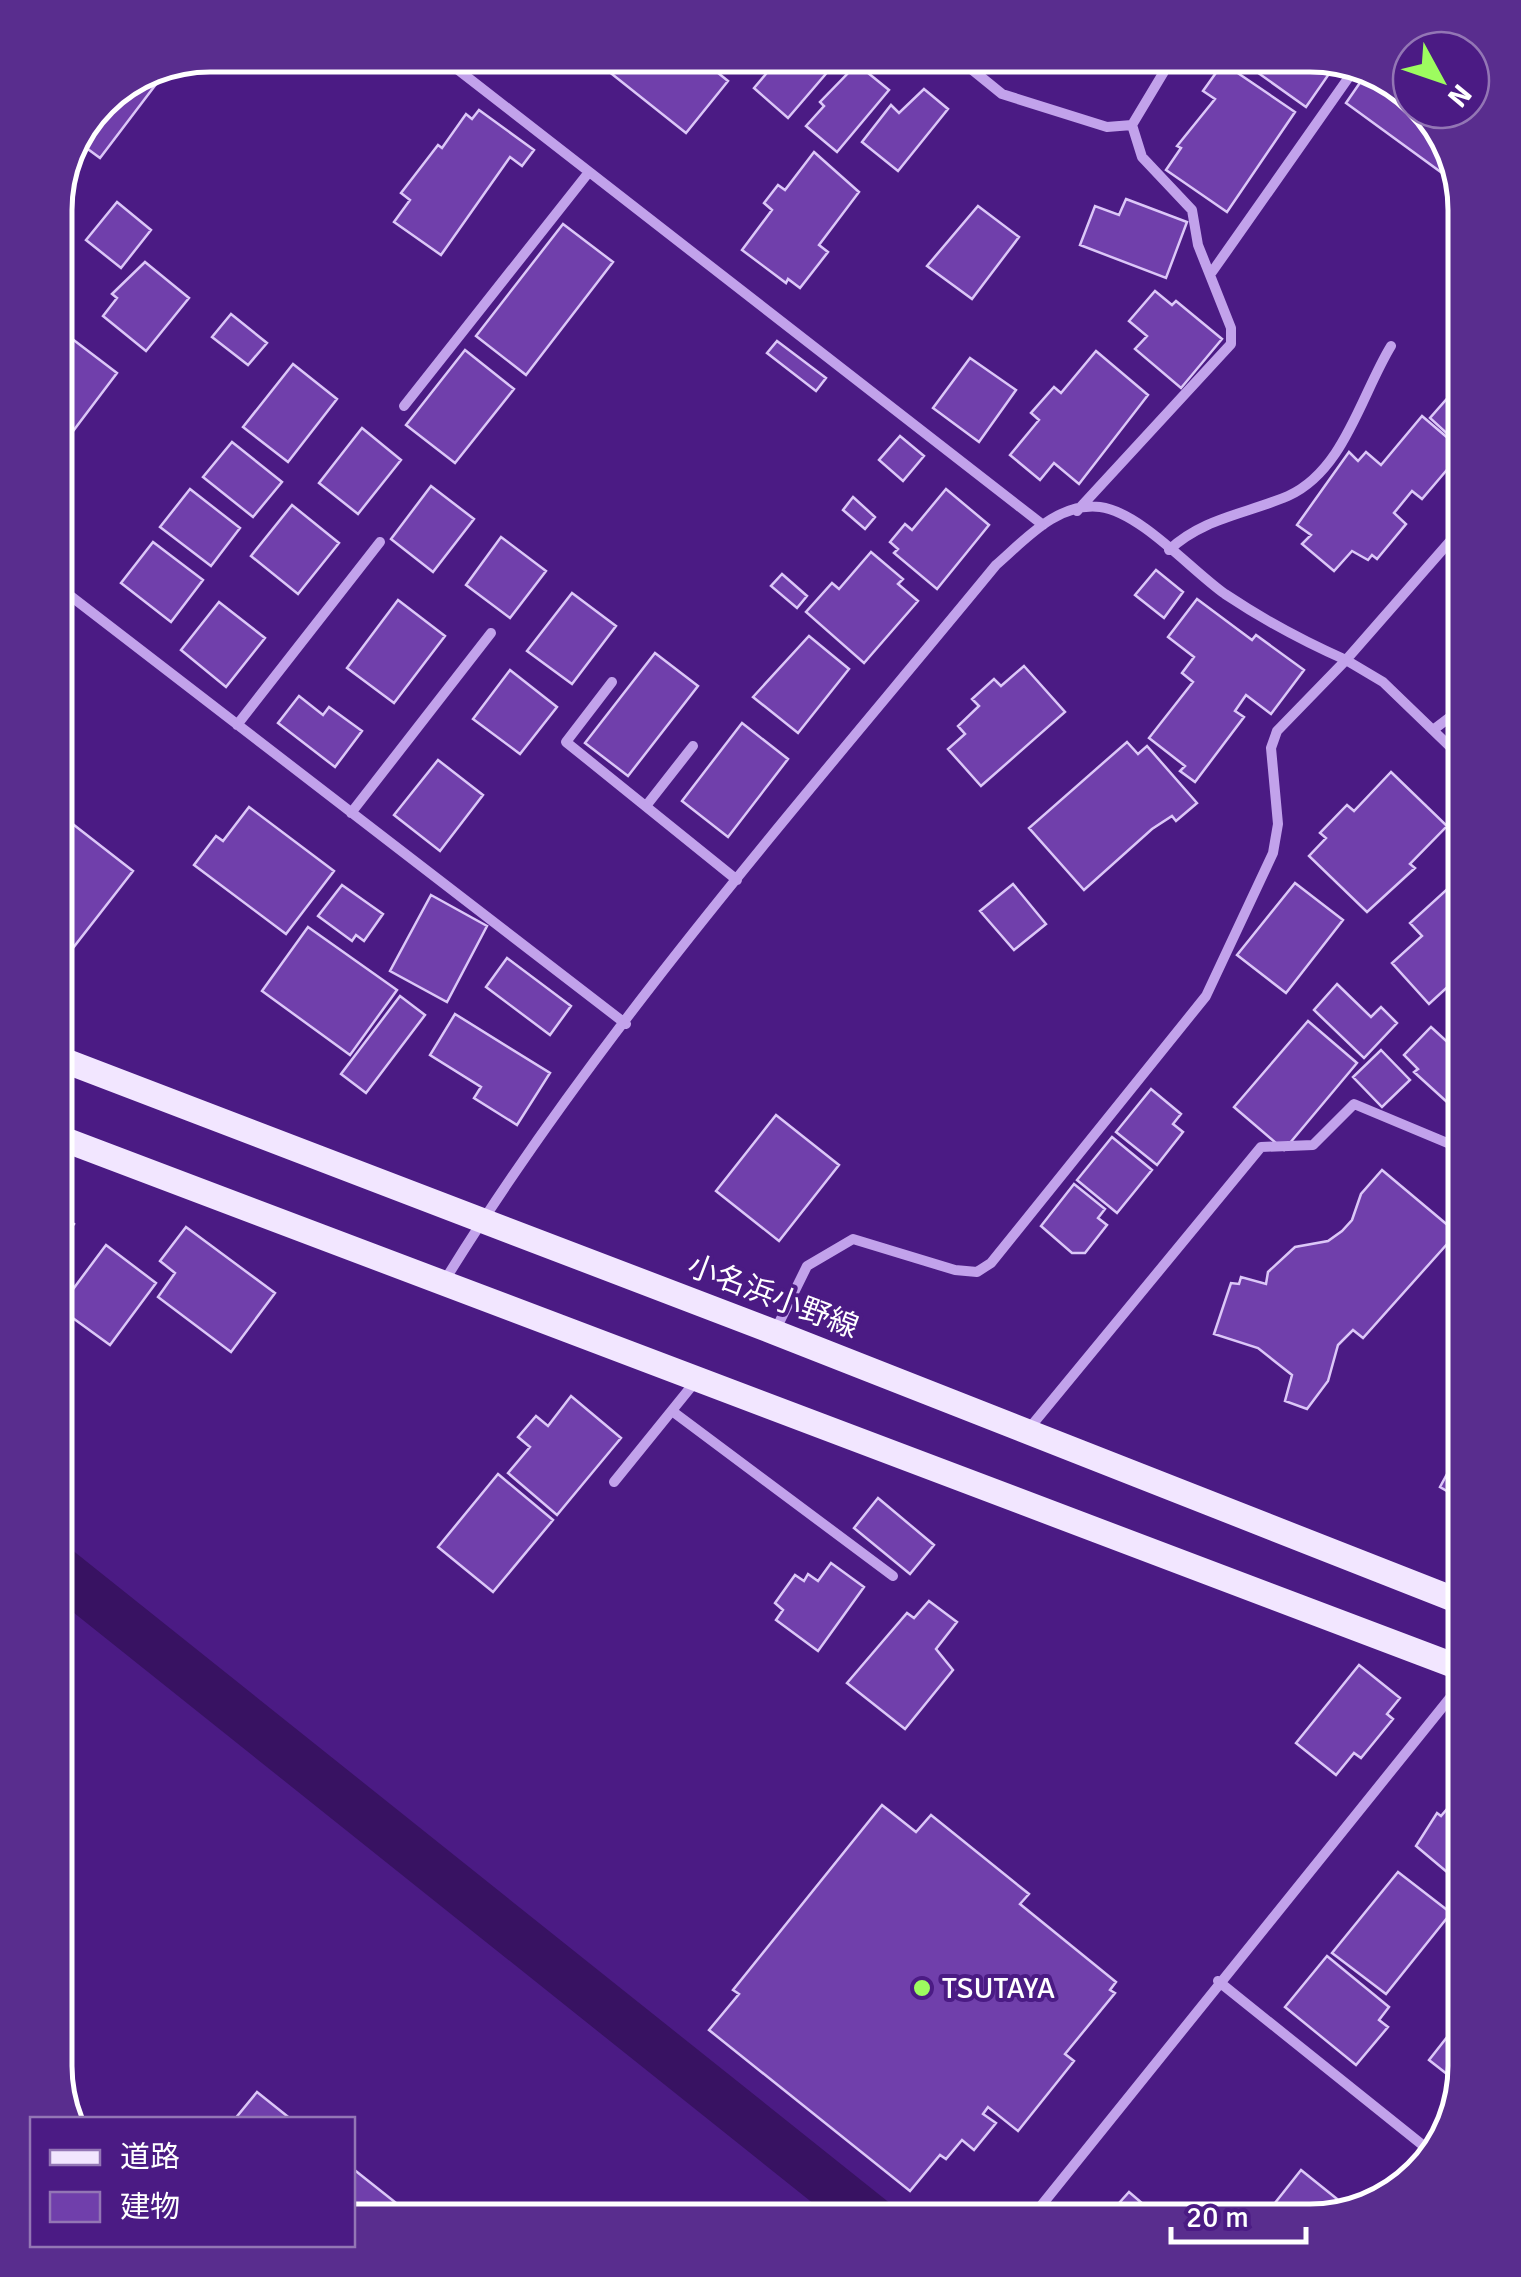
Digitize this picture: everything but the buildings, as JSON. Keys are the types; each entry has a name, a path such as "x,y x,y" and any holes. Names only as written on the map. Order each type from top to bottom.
{"main road":[{"name":"小名浜小野線","path":"73,1064 774,1332 1448,1597"},
{"path":"72,1143 1448,1663"}],"street":[{"path":"976,73 1002,94 1107,128 1132,125"},
{"path":"1076,511 1230,344 1231,328 1212,272 1198,245 1192,210 1142,157 1132,125 1163,73"},
{"path":"462,74 1043,524"},
{"path":"1212,272 1348,78"},
{"path":"404,406 589,172"},
{"path":"1169,550 1189,530 1290,495 1310,479 1338,450 1391,346"},
{"path":"444,1282 481,1222 737,880 996,565 1054,516 1100,507 1138,525 1223,592 1286,633 1383,682 1448,745"},
{"path":"238,725 380,542"},
{"path":"774,1332 807,1266 854,1238 955,1270 977,1272 990,1263 1206,996 1273,853 1278,824 1272,748 1277,731 1448,544"},
{"path":"73,598 626,1024"},
{"path":"352,813 490,633"},
{"path":"612,682 566,742 737,880"},
{"path":"1433,730 1448,719"},
{"path":"646,806 693,746"},
{"path":"1027,1431 1261,1147 1313,1145 1354,1104 1448,1143"},
{"path":"614,1482 696,1381"},
{"path":"672,1411 893,1576"},
{"path":"1042,2204 1448,1700"},
{"path":"1218,1981 1423,2146"}],"waterway":[{"path":"72,1581 852,2204"}],"place":[{"name":"TSUTAYA","path":"922,1988"}]}
